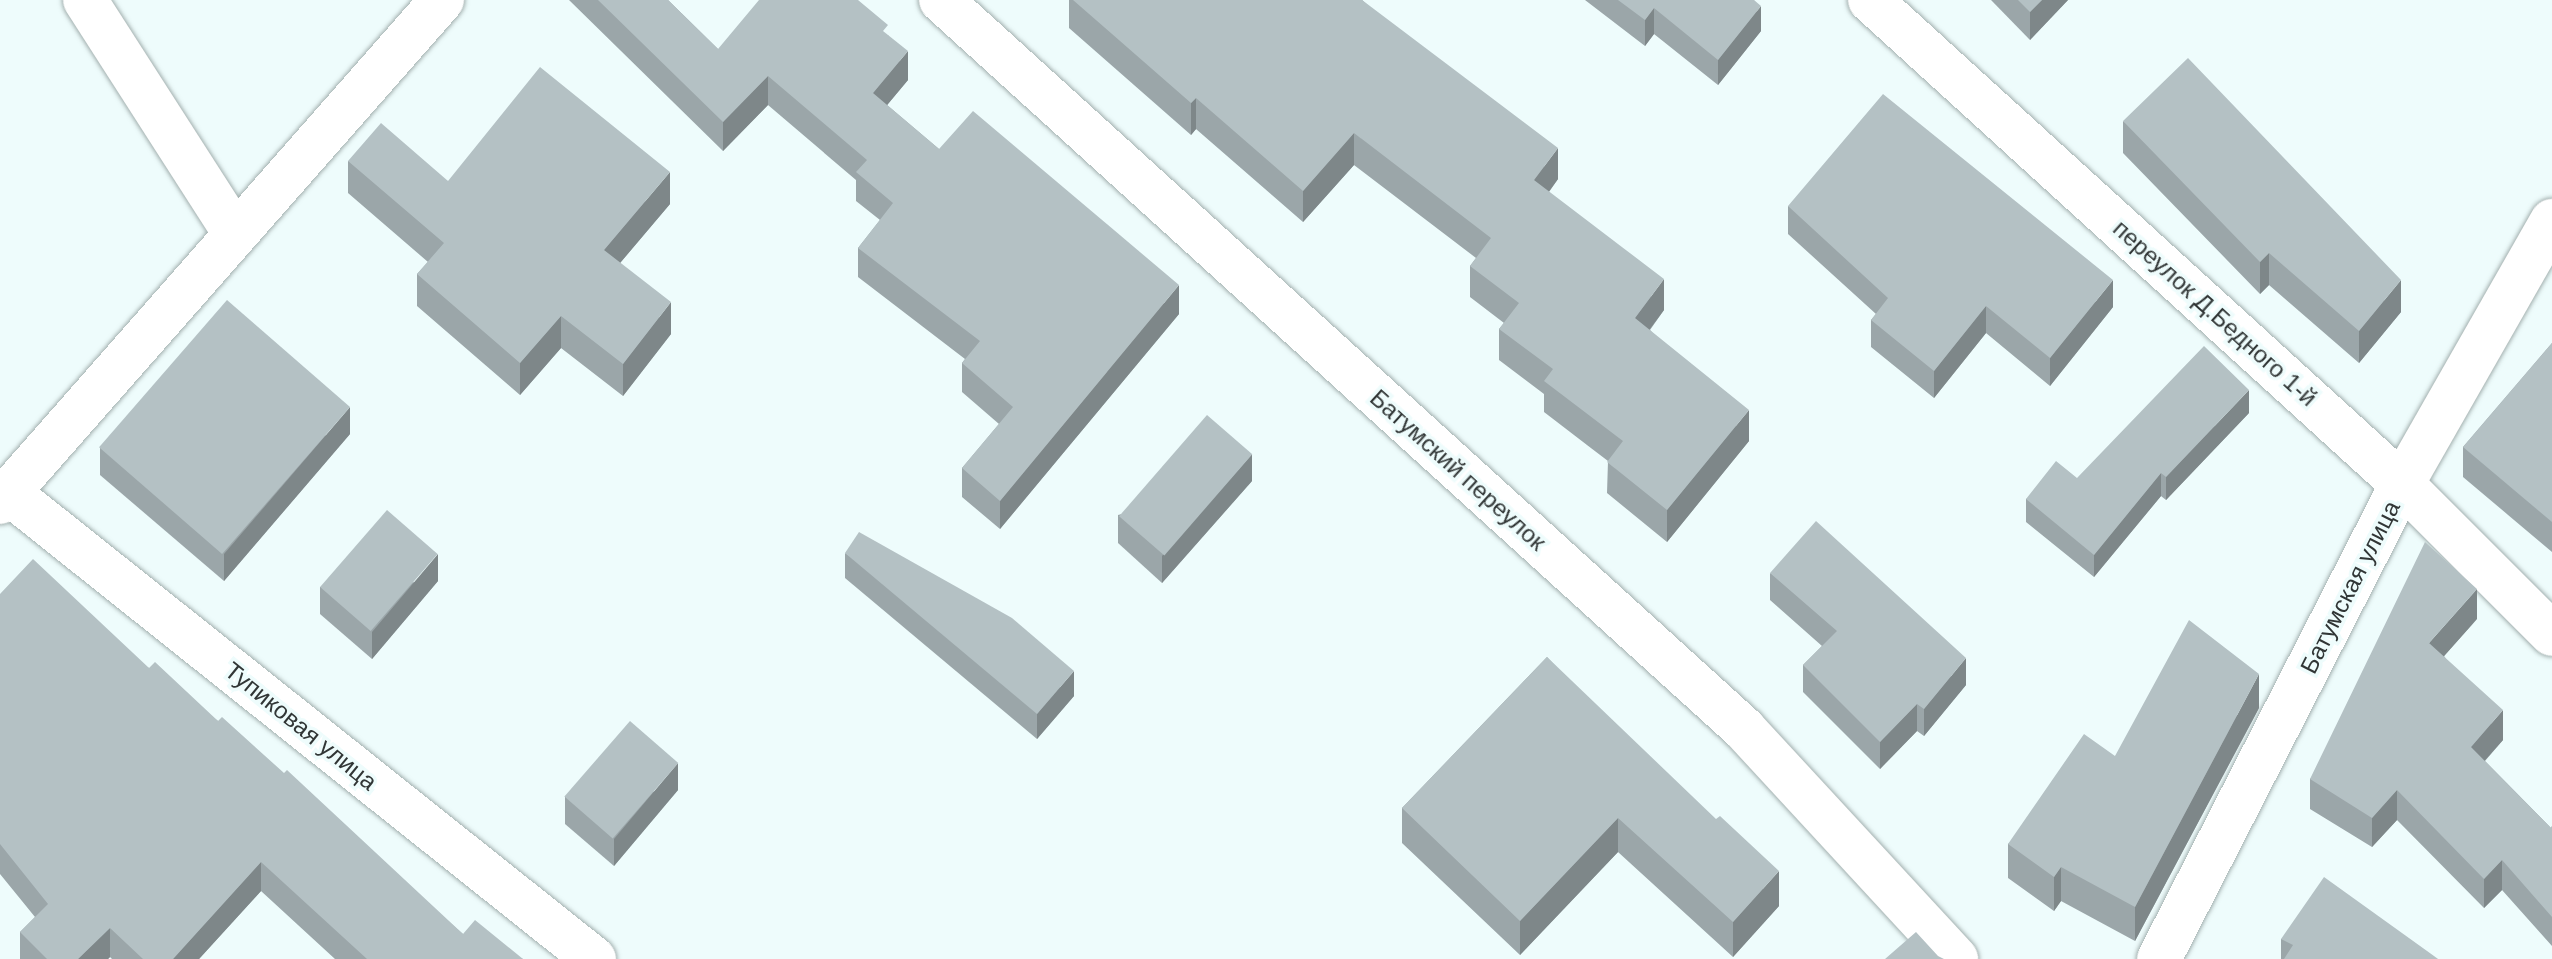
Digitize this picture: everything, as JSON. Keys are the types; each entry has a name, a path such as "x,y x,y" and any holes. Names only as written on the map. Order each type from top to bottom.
{"street":[{"path":"85,0 235,234"},
{"path":"4,498 442,0"},
{"name":"Батумский переулок","path":"941,0 1744,729 1956,959"},
{"name":"переулок Д.Бедного 1-й","path":"1870,0 2402,484 2552,634"},
{"name":"Батумская улица","path":"2159,959 2402,484 2552,221"},
{"name":"Тупиковая улица","path":"4,498 594,959"}],"building":[{"path":"598,0 668,0 718,49 759,0 858,0 888,25 883,31 908,51 873,93 939,149 973,111 1179,285 1000,501 962,468 1013,407 962,363 980,341 858,248 893,203 856,172 867,160 768,76 723,122"},
{"path":"1073,0 1362,0 1558,148 1534,180 1664,279 1635,318 1749,410 1667,510 1607,462 1623,441 1544,381 1553,369 1499,329 1519,303 1470,266 1491,238 1354,133 1303,191 1196,98 1191,103"},
{"path":"1618,0 1754,0 1761,6 1718,60 1654,8 1645,20"},
{"path":"2018,0 2042,0 2030,12"},
{"path":"2188,58 2401,280 2359,331 2269,253 2260,262 2123,121"},
{"path":"540,67 670,172 604,250 671,302 623,364 561,316 520,363 417,274 444,243 348,161 381,123 448,181"},
{"path":"1883,94 2113,280 2050,358 1986,306 1934,371 1871,320 1888,298 1788,206"},
{"path":"227,300 350,407 222,554 99,447"},
{"path":"2552,343 2552,522 2463,447"},
{"path":"2204,346 2249,390 2166,477 2161,473 2094,555 2026,499 2056,461 2077,478"},
{"path":"1207,415 1252,454 1164,555 1119,516"},
{"path":"387,510 438,554 371,631 320,587"},
{"path":"1816,521 1966,658 1924,709 1917,704 1880,742 1803,665 1837,631 1770,573"},
{"path":"859,532 1012,618 1074,671 1037,714 845,553"},
{"path":"2425,542 2477,589 2429,643 2503,710 2471,747 2552,826 2552,917 2502,860 2484,879 2397,790 2372,818 2310,779"},
{"path":"33,559 149,668 155,662 218,721 222,717 284,773 287,770 463,934 475,920 523,959 367,959 261,862 173,959 143,959 110,928 78,959 47,959 20,932 48,904 0,844 0,594"},
{"path":"2189,620 2259,674 2135,907 2061,867 2054,877 2008,844 2084,734 2115,756"},
{"path":"1547,657 1716,819 1720,816 1779,871 1733,922 1618,818 1520,921 1402,808"},
{"path":"630,721 678,763 613,838 564,796"},
{"path":"2324,877 2438,959 2284,959 2293,945 2281,939"},
{"path":"1916,932 1944,959 1885,959"}]}
